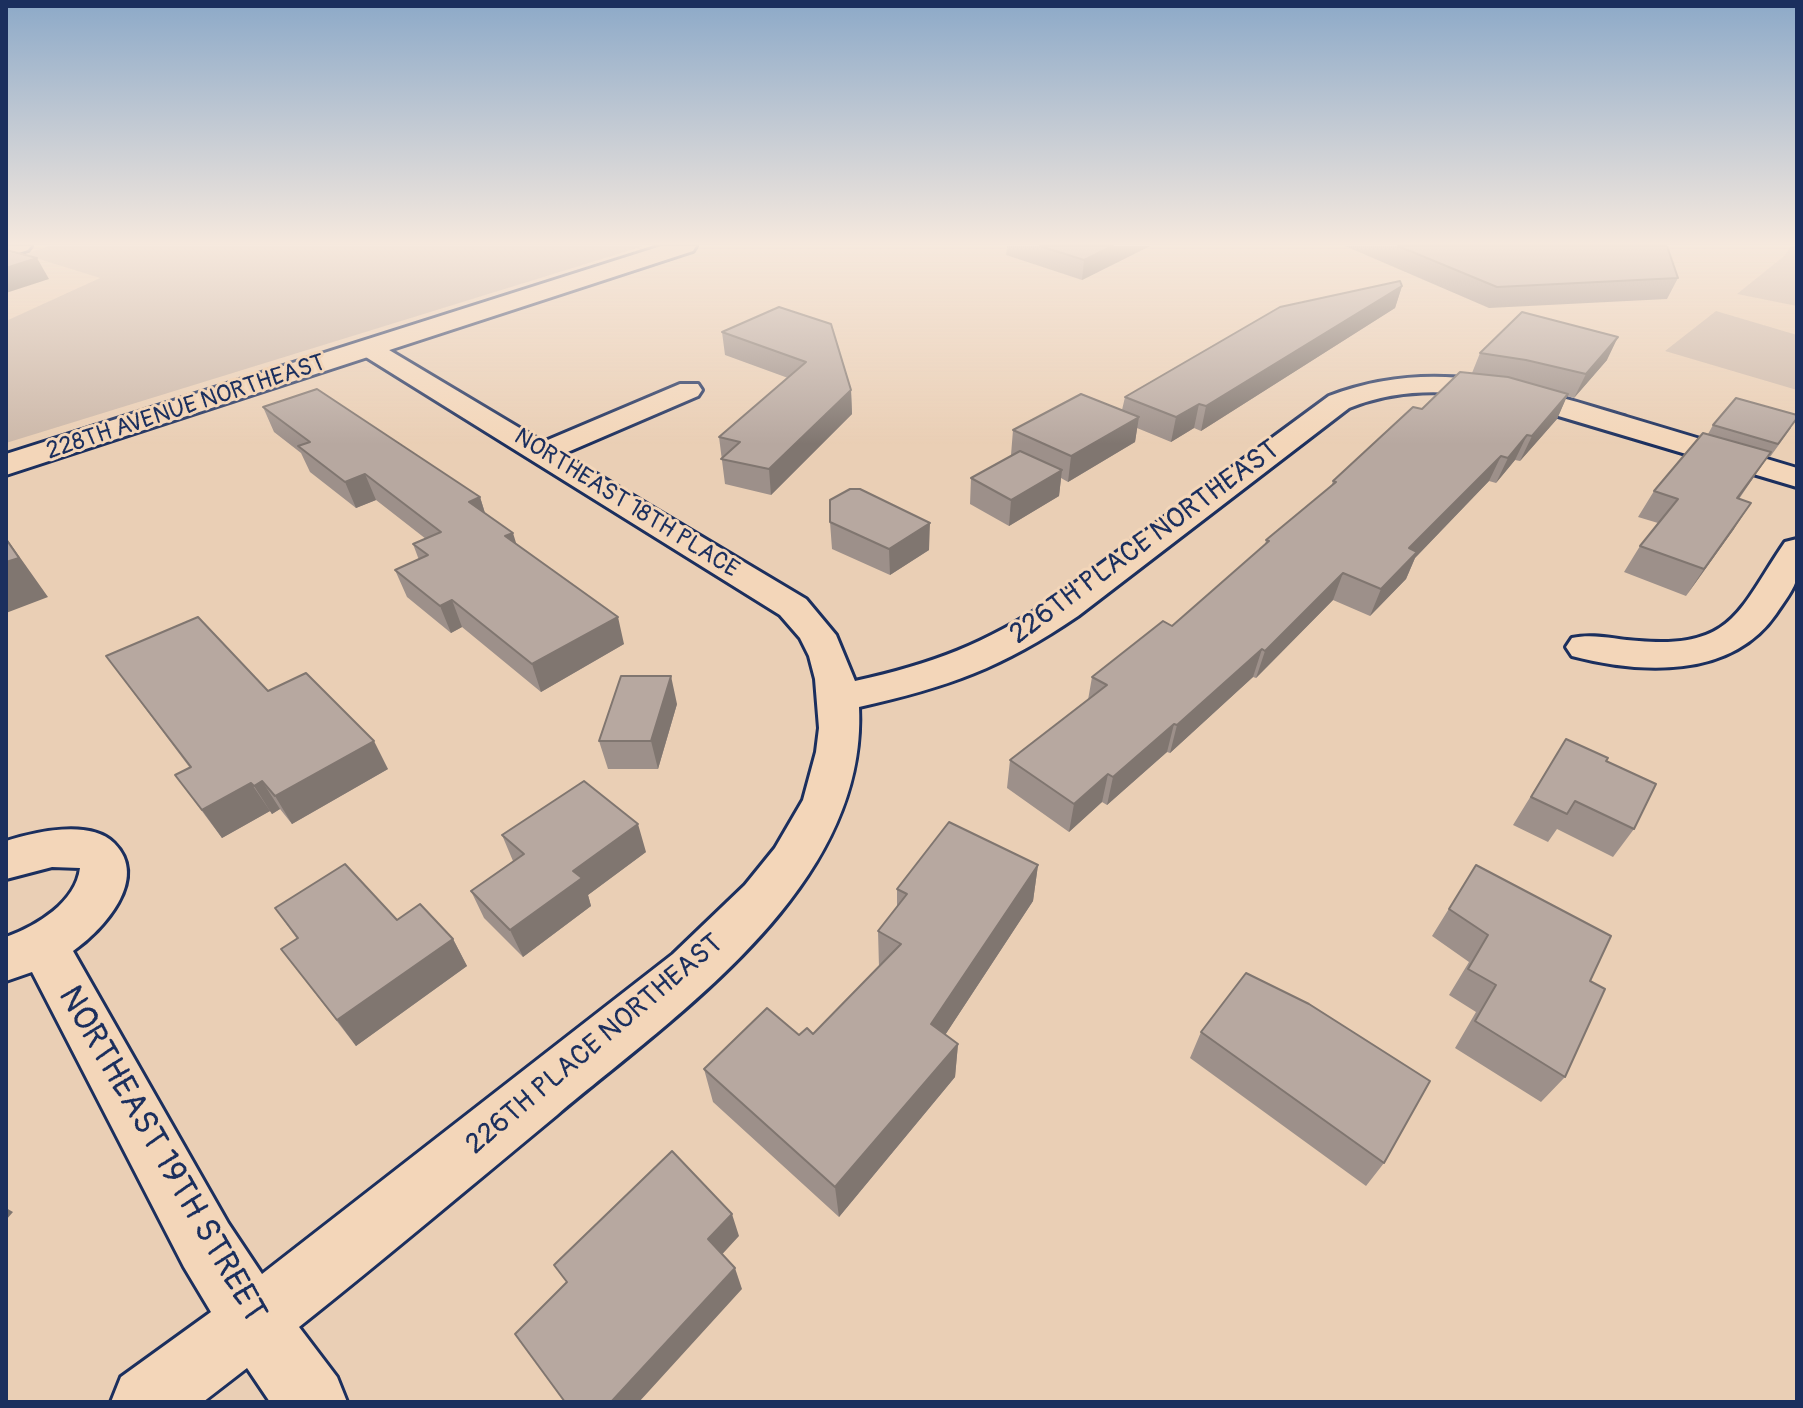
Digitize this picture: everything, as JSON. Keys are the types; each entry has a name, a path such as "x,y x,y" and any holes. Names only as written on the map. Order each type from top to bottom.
{"main road":[{"name":"228TH AVENUE NORTHEAST","path":"6,465 484,312"}],"street":[{"name":"NORTHEAST 18TH PLACE","path":"370,349 544,452 793,607 817,635 839,698"},
{"name":"226TH PLACE NORTHEAST","path":"146,1402 255,1323 703,961 780,877 817,820 837,757 839,698 910,681 975,660 1027,633 1065,608 1339,402 1366,390 1405,384 1480,386 1521,394 1797,478"},
{"path":"544,452 689,390"},
{"path":"1585,647 1651,656 1693,654 1729,640 1750,624 1797,549"},
{"name":"NORTHEAST 19TH STREET","path":"6,860 54,846 77,847 94,854 102,867 102,884 90,905 70,925 24,952 255,1323 312,1402"}],"shaded area":[{"path":"26,312 431,312 6,443 6,321"},
{"path":"1718,312 1797,335 1797,390 1665,351"}],"building":[{"path":"768,312 793,312 831,324 851,390 769,469 721,459 740,442 719,437 806,362 722,332"},
{"path":"1272,312 1360,312 1206,406 1199,404 1176,417 1125,397"},
{"path":"1522,312 1618,337 1586,374 1480,353"},
{"path":"1460,372 1508,377 1568,394 1532,436 1527,435 1508,458 1501,456 1409,548 1417,552 1381,589 1343,573 1265,651 1262,649 1177,725 1174,724 1113,777 1108,774 1074,804 1010,760 1107,685 1092,677 1163,621 1172,626 1269,541 1266,540 1336,482 1333,481 1413,407 1422,409"},
{"path":"317,389 480,497 469,502 513,533 505,536 618,617 532,664 452,600 440,606 395,570 428,555 413,544 441,532 365,474 345,482 298,446 310,442 263,407"},
{"path":"1081,394 1139,417 1071,456 1013,430"},
{"path":"1736,398 1797,415 1797,418 1778,444 1713,425"},
{"path":"1703,433 1771,452 1737,498 1751,503 1704,569 1640,546 1678,499 1654,491"},
{"path":"1020,451 1062,470 1011,500 971,478"},
{"path":"850,489 860,489 930,523 889,549 830,522 830,500"},
{"path":"6,539 19,558 6,562"},
{"path":"198,617 268,691 306,673 374,741 275,796 262,781 254,786 251,783 202,810 175,775 191,767 106,656"},
{"path":"621,676 671,676 651,741 599,741"},
{"path":"1566,739 1656,784 1634,829 1575,801 1567,814 1531,797"},
{"path":"584,781 638,824 573,871 582,878 510,930 471,891 524,854 502,835"},
{"path":"949,822 1038,865 931,1024 958,1044 835,1187 704,1069 767,1008 799,1035 807,1028 813,1034 901,944 878,931 907,894 897,889"},
{"path":"345,864 397,920 420,904 453,939 337,1020 281,949 298,938 275,908"},
{"path":"1476,865 1611,936 1590,981 1605,989 1565,1077 1475,1021 1496,985 1468,969 1488,935 1449,909"},
{"path":"1246,973 1309,1004 1430,1081 1384,1163 1201,1032"},
{"path":"672,1151 732,1214 708,1239 735,1268 611,1402 565,1402 515,1334 567,1282 554,1265"}]}
